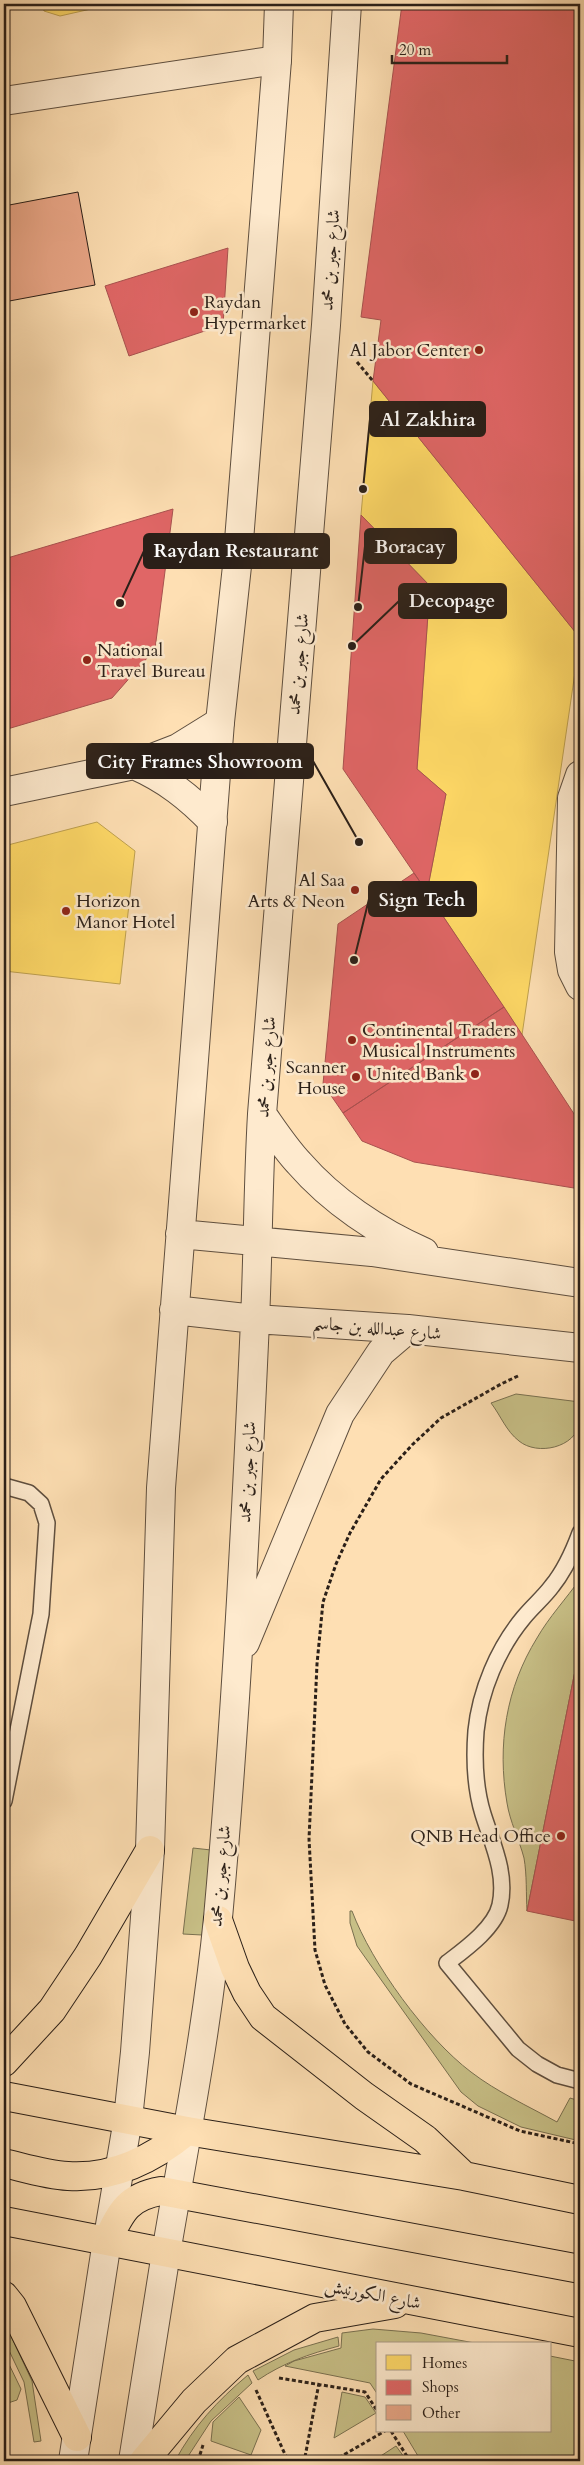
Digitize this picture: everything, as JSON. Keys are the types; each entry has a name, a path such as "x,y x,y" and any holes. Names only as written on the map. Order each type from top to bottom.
{"highway":[{"path":"4,2062 52,2010 88,1956 150,1850"},
{"path":"218,1920 235,1968 247,1993 263,2016 364,2096 425,2139 464,2176"},
{"path":"4,2096 187,2130 464,2176 580,2200"},
{"path":"4,2163 67,2176 103,2174 120,2170 157,2154 187,2130"},
{"path":"107,2241 120,2213 131,2202 145,2194 161,2192 580,2269"},
{"name":"شارع الكورنيش","path":"4,2221 412,2302 580,2333"},
{"path":"4,2296 12,2306 75,2449"},
{"path":"144,2461 194,2401 237,2360 315,2318 412,2302"}],"street":[{"path":"75,2449 128,2119 150,1850 161,1488 220,722 238,556 277,60 279,4"},
{"name":"شارع جبر بن محمد","path":"187,2130 199,2064 218,1920 236,1665 255,1319 256,1242 262,1114 326,325 347,4"},
{"path":"4,101 277,60"},
{"path":"4,792 134,766 178,748 220,722"},
{"path":"134,766 156,775 178,788 213,822"},
{"path":"580,775 572,798 569,952 572,970 580,986"},
{"path":"262,1114 299,1164 336,1198 397,1240 455,1265"},
{"path":"180,1234 372,1252 580,1283"},
{"name":"شارع عبدالله بن جاسم","path":"174,1310 255,1319 408,1329 580,1348"},
{"path":"236,1665 340,1414 381,1352 408,1329"},
{"path":"133,2461 187,2130"}],"lane":[{"path":"4,1486 29,1493 41,1504 47,1523 41,1614 4,1801"},
{"path":"580,1533 564,1570 552,1587 523,1618 501,1652 485,1690 476,1730 475,1771 482,1812 496,1850 501,1878 500,1907 482,1936 447,1963 518,2049 536,2064 557,2075 580,2082"}],"path":[{"path":"521,1375 501,1384 441,1418 412,1445 382,1479 350,1533 336,1564 323,1602 317,1664 309,1838 314,1950 325,1985 345,2024 368,2052 411,2084 520,2131 580,2144"},
{"path":"270,2376 319,2382 364,2392 376,2409"},
{"path":"305,2457 319,2382"},
{"path":"254,2384 288,2461 305,2457 320,2461"},
{"path":"333,2461 383,2432"},
{"path":"392,2432 410,2461"},
{"path":"198,2461 206,2437"}],"shaded area":[{"path":"516,1394 580,1402 580,1422 577,1431 571,1438 555,1447 536,1448 527,1446 514,1437 491,1403"},
{"path":"580,1579 580,1646 527,1911 524,1858 508,1810 504,1781 504,1738 507,1718 511,1697 526,1657 547,1623"},
{"path":"193,1848 211,1850 202,1935 183,1934"},
{"path":"350,1911 352,1911 373,1954 402,1999 436,2040 481,2079 557,2122 570,2098 580,2101 580,2141 521,2127 478,2106 461,2092 357,1946 350,1923"},
{"path":"373,2329 421,2333 469,2342 376,2342 376,2392 370,2383 285,2366 294,2361 341,2348 342,2333"},
{"path":"10,2334 32,2381 41,2441 34,2442 24,2382 4,2340"},
{"path":"338,2337 339,2346 297,2360 258,2380 253,2371 294,2350"},
{"path":"4,2354 21,2389 17,2400 5,2404"},
{"path":"552,2356 580,2362 580,2461 421,2461 404,2432 552,2432"},
{"path":"248,2375 252,2383 211,2421 185,2461 175,2461 190,2436 207,2415 226,2394"},
{"path":"342,2392 365,2397 376,2413 334,2438"},
{"path":"239,2397 261,2430 251,2455 211,2441 213,2422"},
{"path":"396,2446 407,2461 373,2461"}],"building: Homes":[{"path":"42,4 113,4 60,16 44,11"},
{"path":"373,381 580,638 522,1035 427,892 446,794 417,769 430,586 361,515"},
{"name":"Horizon Manor Hotel","path":"97,822 135,851 120,984 4,971 4,846"}],"building: Shops":[{"name":"Al Jabor Center","path":"402,4 580,4 580,638 373,381 381,320 361,317"},
{"path":"228,248 223,325 129,356 105,286"},
{"path":"173,509 155,649 112,698 4,730 4,559"},
{"path":"361,515 430,586 417,769 446,794 427,892 343,769"},
{"path":"414,873 504,1007 343,1113 323,1084 338,924"},
{"name":"United Bank","path":"504,1007 580,1123 580,1189 414,1162 362,1141 343,1113"},
{"name":"QNB Head Office","path":"580,1646 580,1922 527,1911"}],"building: Other":[{"path":"78,192 95,285 4,302 4,206"}],"place":[{"name":"Raydan Hypermarket","path":"194,312"},
{"name":"Al Jabor Center","path":"479,350"},
{"name":"Al Zakhira","path":"363,489"},
{"name":"Raydan Restaurant","path":"120,603"},
{"name":"Boracay","path":"358,607"},
{"name":"Decopage","path":"352,646"},
{"name":"National Travel Bureau","path":"87,660"},
{"name":"City Frames Showroom","path":"359,842"},
{"name":"Al Saa Arts & Neon","path":"355,890"},
{"name":"Horizon Manor Hotel","path":"66,911"},
{"name":"Sign Tech","path":"354,960"},
{"name":"Continental Traders Musical Instruments","path":"352,1040"},
{"name":"United Bank","path":"475,1074"},
{"name":"Scanner House","path":"356,1077"},
{"name":"QNB Head Office","path":"561,1836"}]}
